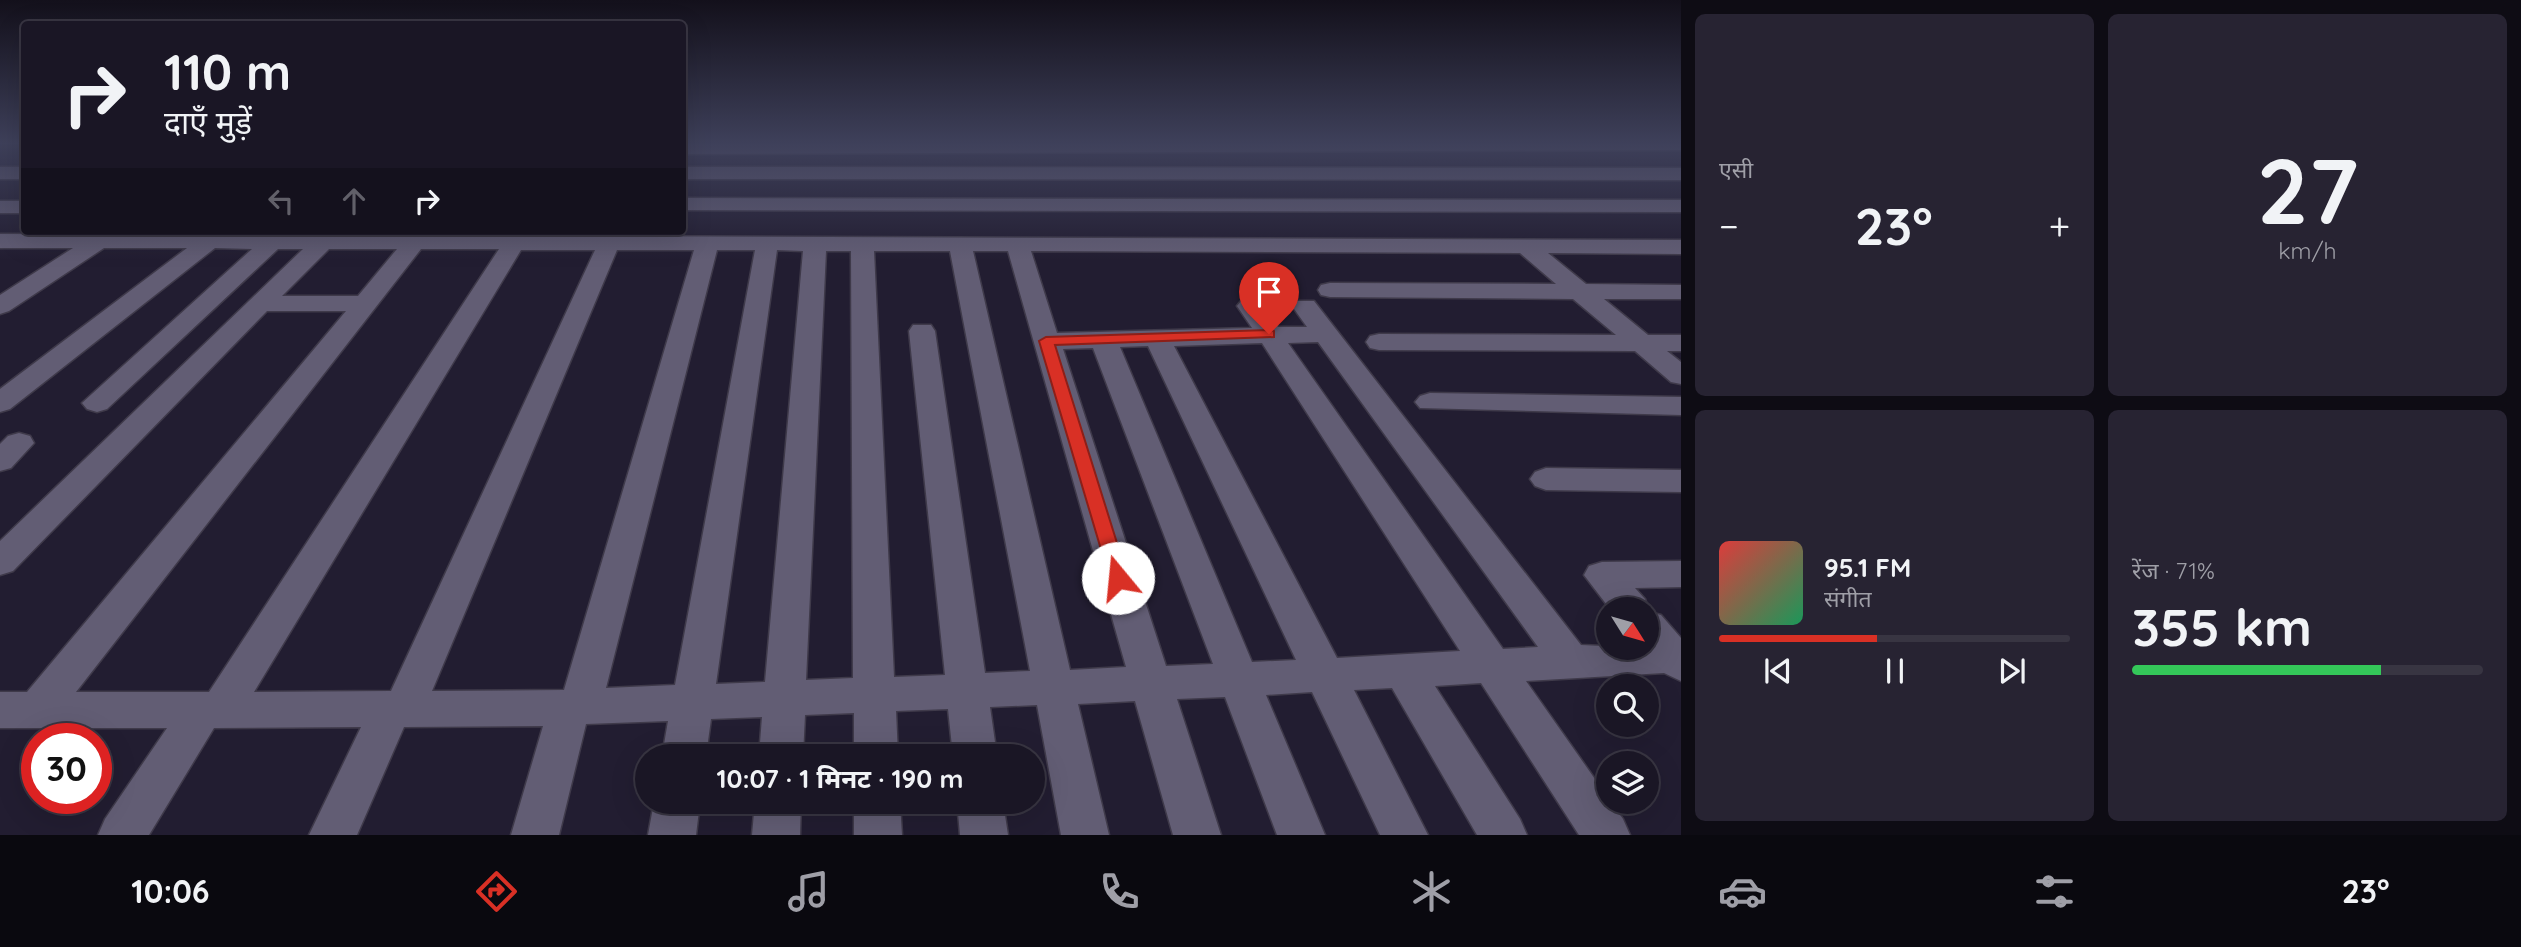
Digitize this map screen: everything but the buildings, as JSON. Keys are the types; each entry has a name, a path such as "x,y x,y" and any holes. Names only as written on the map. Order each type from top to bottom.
{"street":[{"path":"876,744 877,245 889,205 887,182"},
{"path":"1123,182 1162,246"},
{"path":"1320,182 1386,246"},
{"path":"1508,182 1601,247"},
{"path":"686,204 1681,206"},
{"path":"0,207 21,208"},
{"path":"0,242 99,242 135,237 208,243 282,239 322,243 404,239 618,239 707,244 1681,247"},
{"path":"97,403 282,239"},
{"path":"13,714 365,303 404,239"},
{"path":"122,835 211,710 512,239"},
{"path":"333,835 398,709 618,239"},
{"path":"0,306 99,242"},
{"path":"0,402 208,243"},
{"path":"0,562 322,243"},
{"path":"535,835 575,707 707,244"},
{"path":"686,744 767,244"},
{"path":"782,744 815,244"},
{"path":"960,245 1085,835"},
{"path":"1018,246 1197,835"},
{"path":"1525,246 1681,376"},
{"path":"1571,662 1326,334 1318,298 1578,291 1681,292"},
{"path":"260,304 365,303"},
{"path":"1250,306 1605,835"},
{"path":"922,331 974,744"},
{"path":"1046,341 1326,334"},
{"path":"1157,338 1404,835"},
{"path":"1103,339 1301,835"},
{"path":"1379,342 1681,343"},
{"path":"1430,402 1681,406"},
{"path":"1546,479 1681,481"},
{"path":"1621,597 1602,575 1681,574"},
{"path":"1659,638 1679,659"},
{"path":"13,714 575,707 1679,659"},
{"path":"1403,670 1503,835"},
{"path":"672,835 675,814"},
{"path":"776,835 777,814"},
{"path":"877,814 878,835"},
{"path":"981,814 984,835"}],"route":[{"path":"1118,578 1046,341 1269,334"}]}
